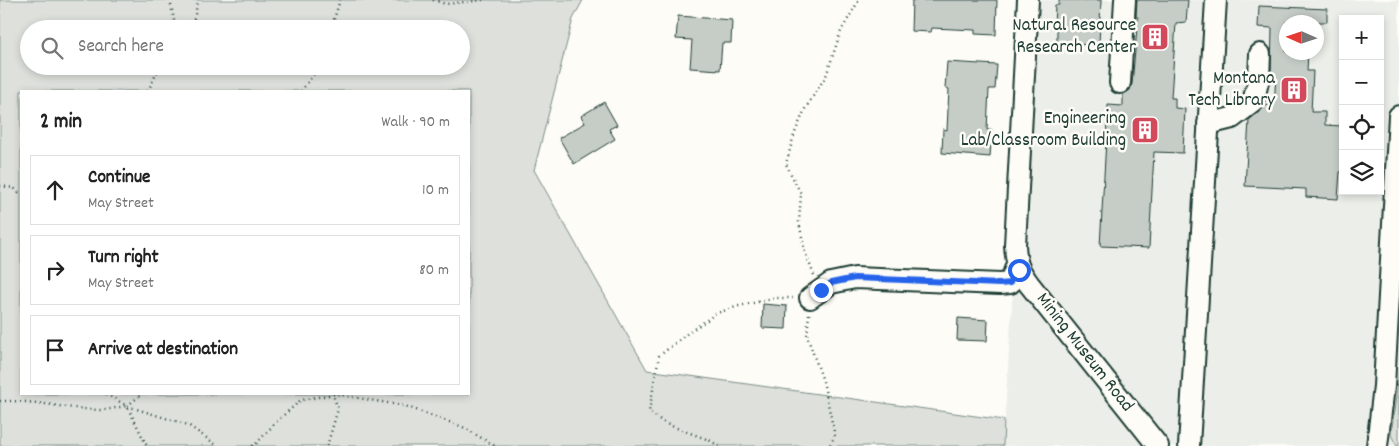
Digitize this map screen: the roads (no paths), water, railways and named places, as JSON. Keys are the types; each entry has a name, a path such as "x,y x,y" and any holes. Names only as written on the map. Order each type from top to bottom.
{"street":[{"path":"815,294 831,283 855,278 1010,283 1016,260 1015,245 1028,0"},
{"path":"1120,83 1125,0"},
{"path":"1189,446 1216,0"},
{"path":"1208,124 1232,118 1253,102 1259,78 1260,54"},
{"path":"1378,444 1384,386 1399,116"},
{"name":"Mining Museum Road","path":"1016,260 1019,270 1029,284 1158,446"}],"place":[{"name":"Natural Resource Research Center","path":"1155,37"},
{"name":"Montana Tech Library","path":"1294,90"},
{"name":"Engineering Lab/Classroom Building","path":"1145,130"}]}
